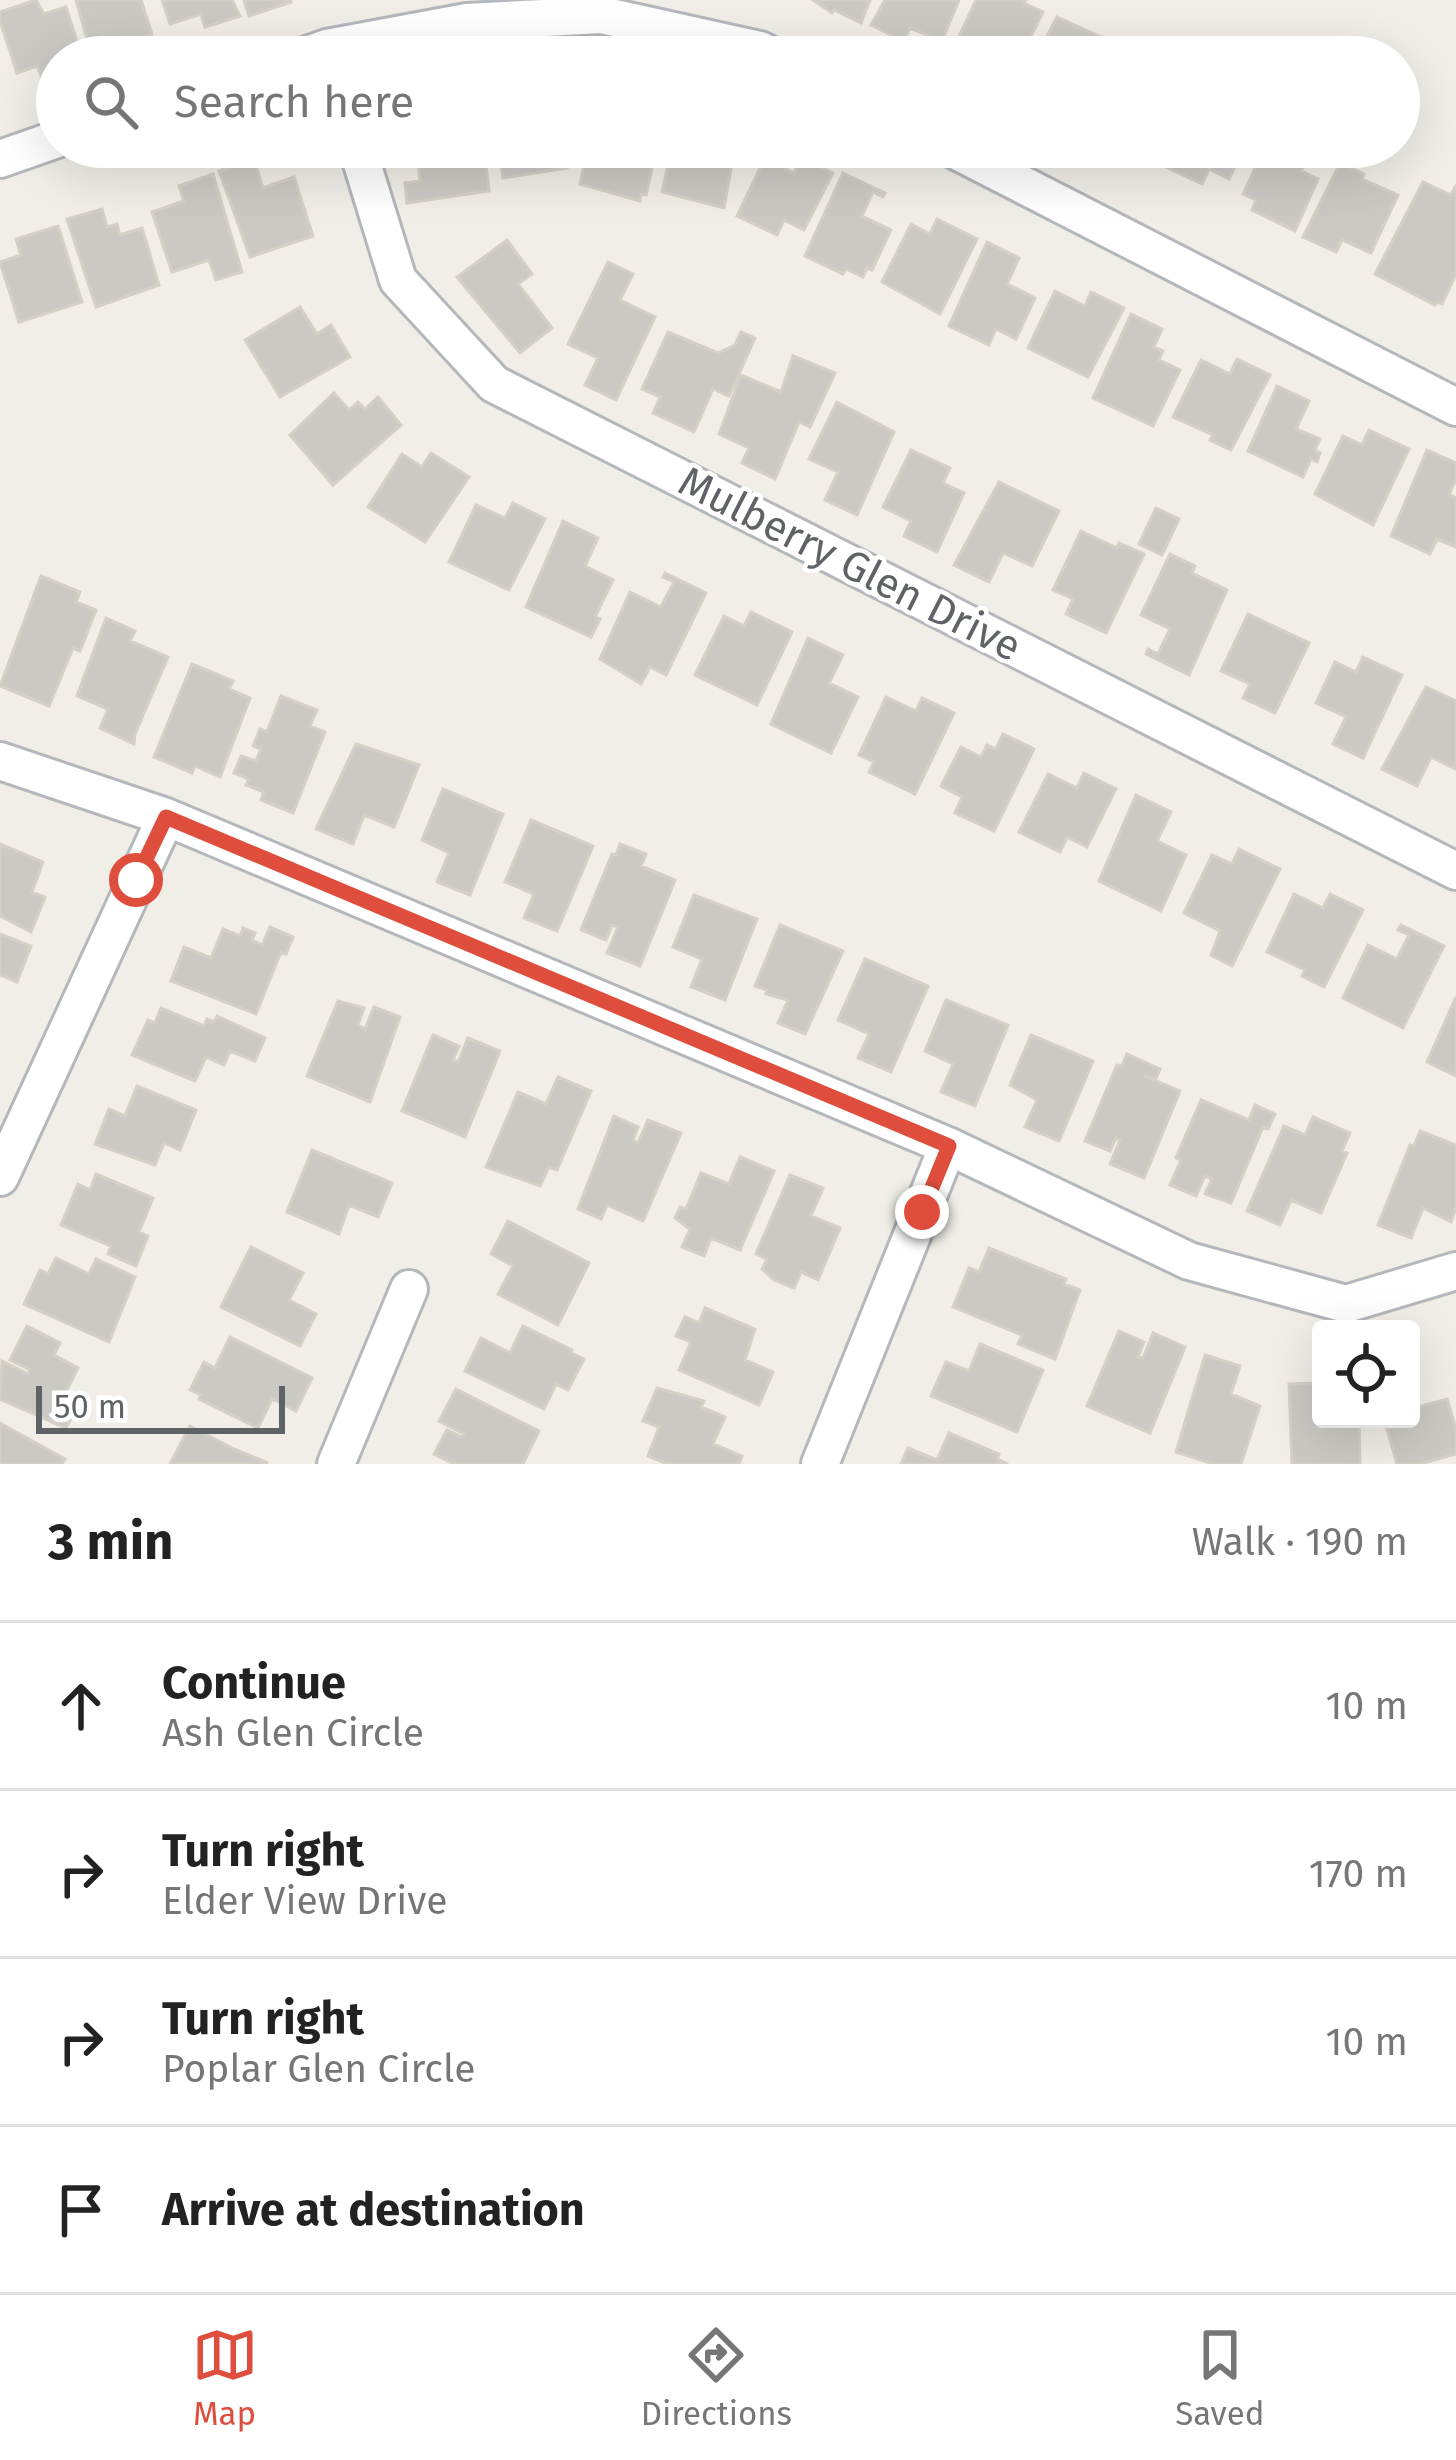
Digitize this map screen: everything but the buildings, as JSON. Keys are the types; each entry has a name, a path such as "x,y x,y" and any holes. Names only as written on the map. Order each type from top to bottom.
{"street":[{"path":"402,36 466,22 601,15 696,36"},
{"path":"0,159 36,147"},
{"name":"Mulberry Glen Drive","path":"363,168 398,280 494,384 1456,871"},
{"path":"990,168 1456,407"},
{"path":"0,761 166,817 949,1146 1189,1261 1346,1304 1456,1271"},
{"path":"0,1177 166,817"},
{"path":"820,1464 949,1146"},
{"path":"336,1464 409,1289"}],"route":[{"path":"136,880 166,817 949,1146 922,1212"}]}
